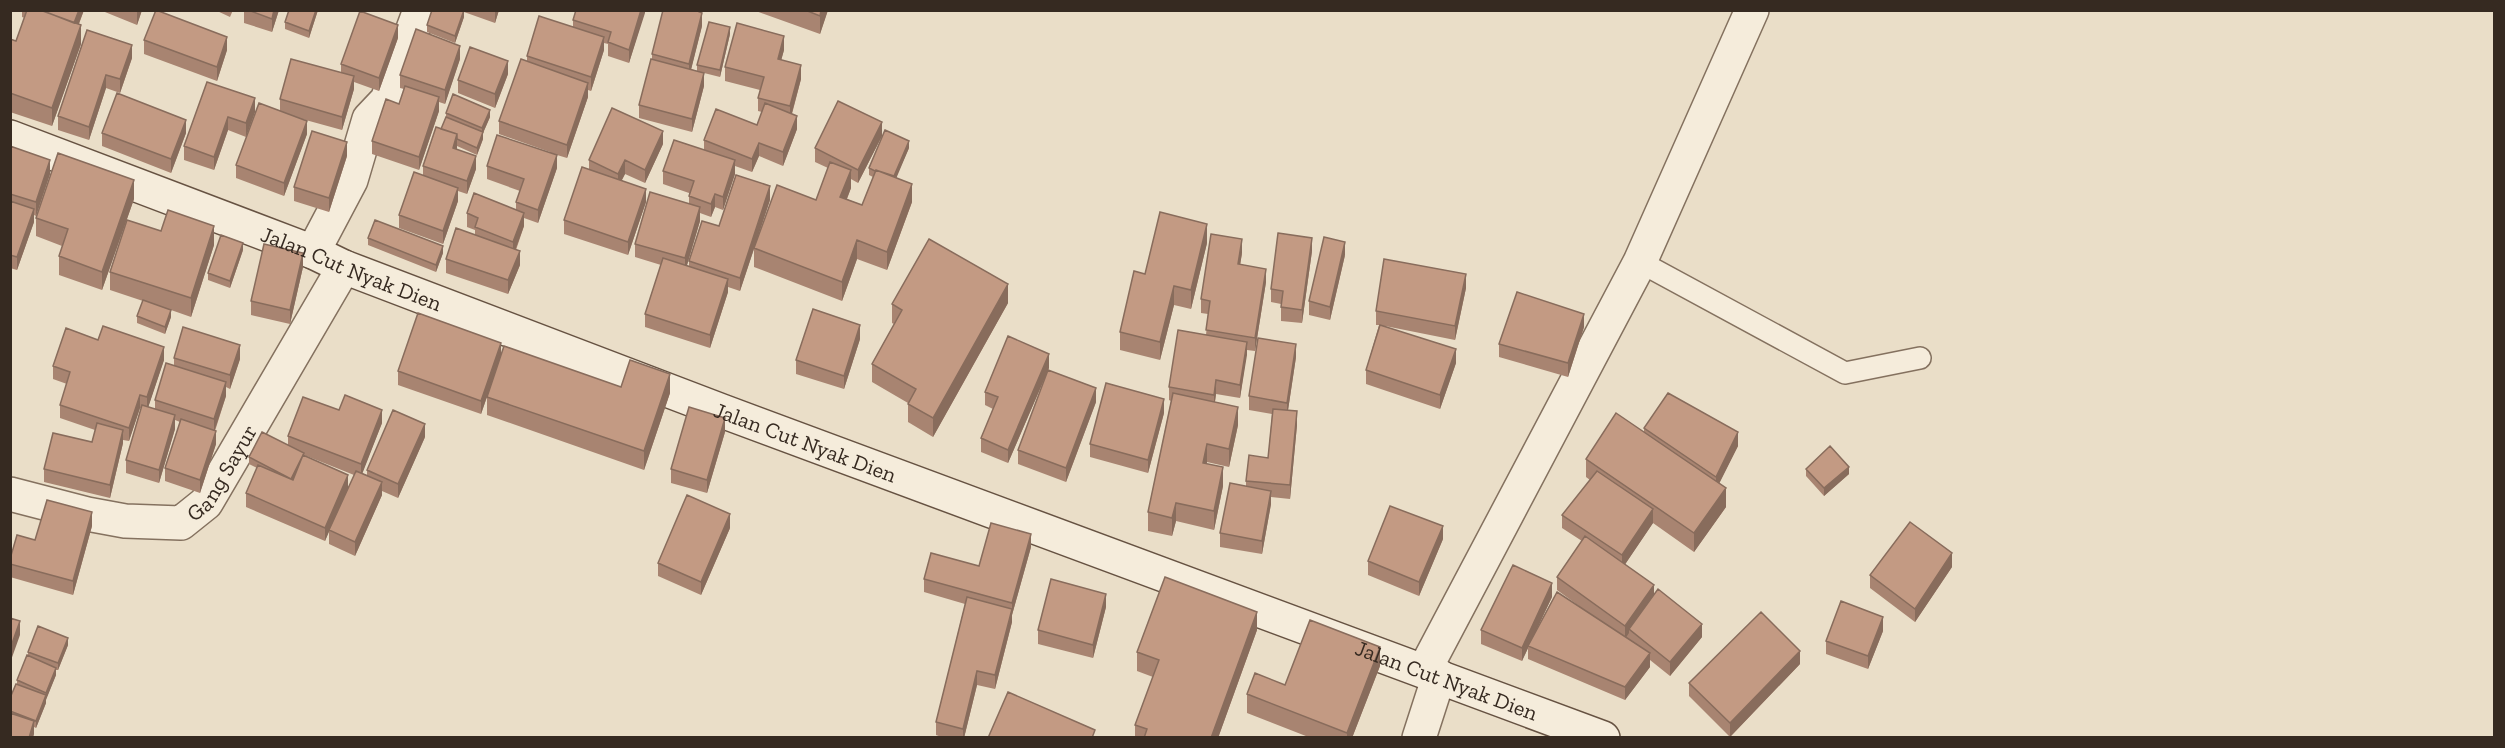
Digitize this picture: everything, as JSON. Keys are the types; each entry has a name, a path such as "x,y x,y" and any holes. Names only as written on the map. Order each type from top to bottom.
{"street":[{"path":"313,252 351,180 369,119 387,100 420,10"},
{"path":"1419,738 1432,673 1641,262 1752,10"},
{"name":"Jalan Cut Nyak Dien","path":"10,136 313,252 344,267 778,432 1603,738"},
{"name":"Gang Sayur","path":"10,494 125,521 181,523 206,503 344,267"}],"lane":[{"path":"1641,262 1845,373 1920,358"}],"building":[{"path":"27,10 40,10 81,25 52,108 10,93 10,39 16,41"},
{"path":"41,10 79,10 74,23"},
{"path":"156,10 227,37 217,67 144,40"},
{"path":"248,10 274,10 272,19"},
{"path":"289,10 316,10 309,31 285,22"},
{"path":"432,10 464,10 455,36 427,25"},
{"path":"576,10 641,10 629,50 608,42 611,32 573,20"},
{"path":"663,10 695,10 702,13 689,64 652,54"},
{"path":"805,10 821,10 820,16"},
{"path":"360,11 398,25 379,78 341,64"},
{"path":"539,16 604,37 591,77 527,56"},
{"path":"709,22 730,27 720,70 697,65"},
{"path":"737,23 784,36 778,59 801,65 790,106 758,98 764,77 725,67"},
{"path":"416,29 460,46 445,90 400,75"},
{"path":"87,30 132,45 120,79 106,75 89,127 58,116"},
{"path":"470,47 508,61 495,94 458,80"},
{"path":"291,59 354,76 342,117 280,99"},
{"path":"521,59 588,83 567,145 499,121"},
{"path":"651,59 704,73 692,119 639,105"},
{"path":"207,82 255,98 246,123 228,117 214,157 184,146"},
{"path":"405,86 439,97 419,157 372,141 386,99 399,104"},
{"path":"117,93 186,120 171,159 102,133"},
{"path":"453,94 490,110 482,128 446,113"},
{"path":"838,101 882,122 858,170 815,148"},
{"path":"259,103 307,121 284,183 236,165"},
{"path":"765,103 797,116 783,152 759,143 752,159 704,140 716,109 757,125"},
{"path":"612,108 663,131 645,170 625,160 618,174 589,160"},
{"path":"446,117 483,132 477,148 457,139 457,134 441,129"},
{"path":"436,127 457,134 453,148 476,156 467,181 423,166"},
{"path":"885,130 909,141 894,176 869,168"},
{"path":"312,131 347,142 329,198 294,187"},
{"path":"497,135 557,155 538,210 516,202 524,179 487,166"},
{"path":"674,140 735,160 723,197 715,194 711,204 689,196 694,181 663,171"},
{"path":"10,146 50,160 36,202 10,194"},
{"path":"58,153 134,180 102,272 59,256 68,229 36,218"},
{"path":"830,162 851,170 840,197 862,205 876,170 912,184 887,252 857,240 842,282 754,248 777,185 816,200"},
{"path":"582,167 646,189 628,242 564,220"},
{"path":"414,172 458,188 443,231 399,215"},
{"path":"736,175 770,186 740,278 689,261 702,221 719,226"},
{"path":"650,192 700,207 685,258 635,244"},
{"path":"474,193 524,213 513,242 475,227 478,218 467,213"},
{"path":"10,201 34,209 17,257 10,255"},
{"path":"168,210 214,226 191,298 110,272 127,220 161,231"},
{"path":"1160,212 1207,224 1191,290 1174,286 1160,342 1120,332 1134,271 1145,274"},
{"path":"375,220 443,246 436,265 368,238"},
{"path":"456,228 520,251 508,280 446,259"},
{"path":"1278,233 1312,238 1302,310 1281,307 1283,291 1271,289"},
{"path":"1211,234 1242,239 1238,264 1266,269 1255,338 1206,330 1210,301 1201,299"},
{"path":"221,235 243,243 230,281 208,273"},
{"path":"1324,237 1345,242 1330,307 1309,301"},
{"path":"929,239 1008,284 933,418 908,404 916,389 872,364 902,310 892,304"},
{"path":"264,244 303,253 290,310 251,301"},
{"path":"663,258 728,279 710,335 645,314"},
{"path":"1384,259 1466,274 1455,326 1376,311"},
{"path":"1517,292 1584,314 1568,363 1499,344"},
{"path":"143,300 171,310 165,327 137,316"},
{"path":"813,309 860,325 844,376 796,360"},
{"path":"418,313 501,343 481,401 398,371"},
{"path":"1380,325 1456,349 1440,395 1366,370"},
{"path":"103,326 164,347 147,397 140,395 129,428 60,405 70,372 53,366 66,328 98,340"},
{"path":"183,327 240,345 230,375 174,358"},
{"path":"1178,330 1247,342 1240,385 1216,380 1214,395 1169,387"},
{"path":"1008,336 1049,354 1008,450 981,438 998,397 985,392"},
{"path":"1258,338 1296,344 1287,403 1249,396"},
{"path":"504,346 621,387 630,360 670,374 644,451 487,397"},
{"path":"166,363 226,382 214,419 155,400"},
{"path":"1048,370 1096,388 1066,468 1018,450"},
{"path":"1106,383 1164,399 1148,460 1090,444"},
{"path":"1173,393 1238,407 1229,449 1207,444 1203,463 1223,467 1214,511 1176,503 1172,518 1148,512"},
{"path":"1668,393 1738,432 1716,477 1644,428"},
{"path":"345,395 382,410 361,464 288,436 303,397 339,410"},
{"path":"142,405 175,415 159,470 126,460"},
{"path":"689,407 725,418 707,480 671,469"},
{"path":"1273,409 1297,411 1290,485 1246,481 1249,455 1268,458"},
{"path":"393,410 425,424 398,484 367,470"},
{"path":"1616,413 1726,488 1694,533 1586,459"},
{"path":"181,419 216,431 200,480 165,468"},
{"path":"97,423 123,430 110,485 44,469 53,433 92,442"},
{"path":"262,432 304,453 291,479 249,457"},
{"path":"1830,446 1849,467 1824,488 1806,469"},
{"path":"303,455 348,475 325,528 246,493 258,465 293,480"},
{"path":"356,471 382,482 355,542 329,530"},
{"path":"1597,471 1653,509 1622,555 1562,515"},
{"path":"1230,483 1271,491 1262,541 1220,533"},
{"path":"687,495 730,514 701,582 658,563"},
{"path":"47,500 92,512 73,581 10,564 17,535 35,540"},
{"path":"1390,506 1443,526 1419,582 1368,561"},
{"path":"1910,522 1952,553 1915,609 1870,575"},
{"path":"991,523 1031,534 1012,603 924,579 931,553 979,566"},
{"path":"1585,536 1654,585 1625,626 1557,577"},
{"path":"1513,565 1552,583 1522,648 1481,630"},
{"path":"1165,577 1257,612 1211,738 1144,738 1147,729 1135,725 1159,660 1137,652"},
{"path":"1051,579 1106,594 1093,645 1038,630"},
{"path":"1658,589 1702,624 1670,662 1629,629"},
{"path":"1557,592 1650,653 1625,687 1528,646"},
{"path":"967,597 1012,609 995,675 977,671 963,729 936,722"},
{"path":"1841,601 1883,617 1868,656 1826,641"},
{"path":"1761,612 1800,651 1730,723 1689,683"},
{"path":"10,618 20,621 10,649"},
{"path":"1310,620 1380,647 1347,733 1247,694 1255,673 1285,685"},
{"path":"38,626 68,638 58,663 28,652"},
{"path":"27,655 56,668 46,693 17,680"},
{"path":"16,684 46,695 36,721 10,711 10,698"},
{"path":"1008,692 1095,730 1092,738 988,738"},
{"path":"10,713 34,721 29,738 10,738"}]}
